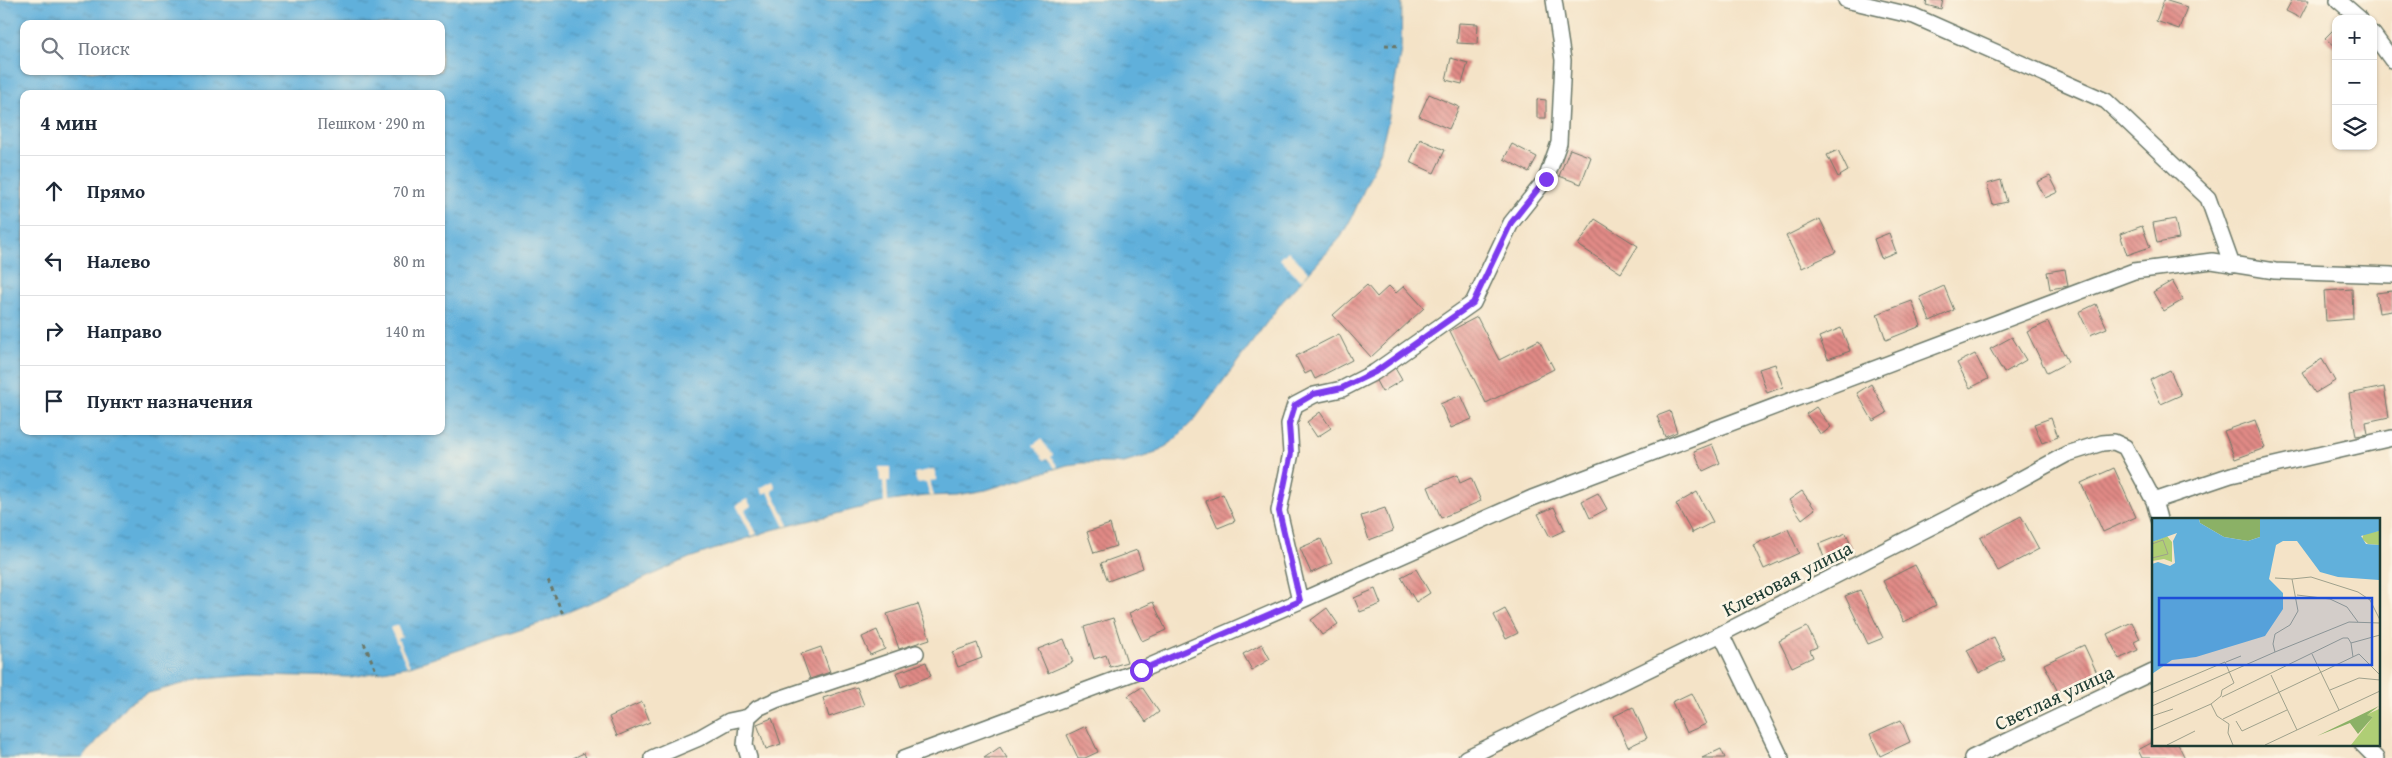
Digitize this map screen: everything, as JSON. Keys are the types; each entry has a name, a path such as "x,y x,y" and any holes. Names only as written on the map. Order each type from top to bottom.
{"street":[{"path":"1300,601 1279,511 1291,453 1289,424 1295,405 1314,394 1342,388 1375,372 1473,303 1511,223 1546,179 1559,143 1563,60 1554,0"},
{"path":"1846,0 1914,16 2106,101 2208,198 2232,265"},
{"path":"2338,0 2355,15"},
{"path":"2377,39 2392,60"},
{"path":"904,758 1141,670 1532,498 2134,272 2212,261 2275,271 2392,275"},
{"path":"2159,518 2154,501 2231,475 2392,438"},
{"name":"Кленовая улица","path":"1466,758 1721,634 1964,510 2067,454 2102,443 2114,442 2125,447 2154,501"},
{"path":"1721,634 1781,758"},
{"path":"652,758 699,738 729,721 748,717 758,708 776,700 916,653"},
{"name":"Светлая улица","path":"1972,758 2152,672"},
{"path":"748,717 745,745 749,758"},
{"path":"2364,746 2376,758"}],"path":[{"path":"1385,45 1401,46"},
{"path":"548,580 563,614"},
{"path":"364,643 377,673"}],"water":[{"path":"0,0 1402,0 1401,49 1388,122 1378,158 1352,217 1341,237 1282,302 1195,419 1172,442 1156,453 1124,463 1067,465 986,490 957,495 925,496 884,502 772,530 689,558 604,597 541,623 410,666 351,677 253,675 201,679 145,694 127,704 83,758 0,758"}],"pier":[{"path":"1288,251 1309,272 1301,280 1280,259"},
{"path":"1041,439 1053,455 1051,457 1058,467 1055,468 1047,458 1044,460 1033,445"},
{"path":"879,467 890,467 890,481 887,481 888,502 884,502 883,481 880,481"},
{"path":"934,469 937,480 930,481 934,496 930,496 926,482 917,483 914,473"},
{"path":"773,481 776,488 772,491 789,525 785,527 768,492 763,494 760,488"},
{"path":"747,499 751,506 745,510 757,534 752,536 736,505"},
{"path":"397,625 402,637 398,639 410,666 407,666 390,628"}],"building":[{"path":"1927,0 1943,0 1941,9 1926,5"},
{"path":"2164,0 2187,7 2179,29 2156,21"},
{"path":"2292,0 2309,0 2300,18 2286,11"},
{"path":"1459,23 1478,24 1477,44 1457,43"},
{"path":"2332,31 2332,44 2325,38"},
{"path":"1451,58 1468,63 1462,84 1446,80"},
{"path":"1429,94 1459,107 1449,129 1419,116"},
{"path":"1537,99 1546,100 1546,118 1537,118"},
{"path":"1420,139 1445,150 1434,173 1410,162"},
{"path":"1512,144 1537,157 1529,172 1504,159"},
{"path":"1570,149 1591,157 1581,184 1559,176"},
{"path":"1838,150 1848,171 1838,177 1827,155"},
{"path":"2050,176 2058,192 2045,198 2037,182"},
{"path":"2001,180 2007,202 1993,205 1987,184"},
{"path":"1595,219 1638,246 1621,273 1578,245"},
{"path":"1820,219 1836,252 1802,268 1786,236"},
{"path":"2175,219 2179,239 2157,243 2153,223"},
{"path":"2142,226 2150,247 2127,255 2120,234"},
{"path":"1889,233 1896,252 1881,258 1874,239"},
{"path":"2065,269 2068,286 2050,289 2047,272"},
{"path":"2172,281 2183,300 2164,311 2153,292"},
{"path":"1367,285 1377,297 1389,286 1396,293 1404,286 1424,308 1371,357 1333,315"},
{"path":"1944,286 1954,310 1930,321 1920,297"},
{"path":"2352,289 2353,319 2326,321 2324,291"},
{"path":"2392,291 2392,311 2379,313 2376,293"},
{"path":"1912,301 1921,326 1886,340 1877,314"},
{"path":"2096,304 2107,328 2090,335 2079,312"},
{"path":"1477,317 1499,360 1539,340 1554,369 1486,403 1450,331"},
{"path":"2048,322 2068,362 2047,373 2027,332"},
{"path":"1841,328 1850,351 1828,359 1819,337"},
{"path":"1339,334 1352,360 1315,379 1311,371 1305,374 1296,356"},
{"path":"2012,337 2026,360 2004,373 1990,349"},
{"path":"1975,354 1988,379 1970,388 1957,363"},
{"path":"2322,359 2335,381 2315,393 2302,372"},
{"path":"1775,364 1783,387 1767,393 1759,369"},
{"path":"1395,368 1402,380 1382,392 1375,379"},
{"path":"2170,370 2181,395 2161,404 2150,380"},
{"path":"1871,384 1887,413 1873,421 1857,393"},
{"path":"2384,387 2389,417 2366,422 2368,434 2356,436 2349,394"},
{"path":"1461,395 1472,419 1451,428 1440,404"},
{"path":"1816,407 1831,427 1821,435 1806,414"},
{"path":"1670,411 1677,432 1665,437 1657,416"},
{"path":"1320,412 1331,428 1317,437 1307,422"},
{"path":"2051,418 2058,437 2042,443 2034,424"},
{"path":"2255,420 2265,448 2235,459 2224,431"},
{"path":"1712,444 1720,463 1703,471 1694,451"},
{"path":"2114,468 2136,517 2103,532 2081,483"},
{"path":"1457,475 1460,483 1471,478 1481,501 1441,518 1428,487"},
{"path":"1802,491 1815,509 1802,519 1789,500"},
{"path":"1697,492 1713,522 1692,533 1676,504"},
{"path":"1598,493 1607,509 1590,518 1582,501"},
{"path":"1223,494 1235,521 1218,528 1206,501"},
{"path":"1554,507 1565,530 1550,537 1538,514"},
{"path":"1385,508 1393,531 1369,540 1361,516"},
{"path":"2021,516 2039,549 1998,571 1980,538"},
{"path":"1110,524 1116,546 1094,553 1087,532"},
{"path":"1788,529 1799,553 1764,569 1753,545"},
{"path":"1846,533 1854,553 1826,563 1819,544"},
{"path":"1321,539 1332,563 1311,573 1300,548"},
{"path":"1137,550 1143,568 1108,581 1101,563"},
{"path":"1915,565 1936,605 1904,622 1883,581"},
{"path":"1416,569 1430,593 1416,602 1401,577"},
{"path":"1375,589 1381,604 1360,612 1354,598"},
{"path":"1860,590 1883,638 1868,644 1845,596"},
{"path":"1153,602 1166,630 1142,641 1129,613"},
{"path":"918,604 930,639 899,649 887,614"},
{"path":"1327,608 1338,624 1322,635 1311,620"},
{"path":"1505,609 1518,633 1506,639 1494,615"},
{"path":"1113,618 1127,662 1110,667 1106,655 1094,659 1084,627"},
{"path":"2132,622 2140,639 2134,642 2138,650 2119,659 2107,634"},
{"path":"1807,627 1817,647 1810,650 1813,657 1792,667 1779,641"},
{"path":"877,630 885,649 870,655 862,637"},
{"path":"1994,637 2005,660 1979,673 1967,650"},
{"path":"1064,639 1073,662 1048,673 1038,649"},
{"path":"977,643 982,658 958,667 952,652"},
{"path":"1262,644 1270,659 1252,670 1243,654"},
{"path":"2084,645 2097,673 2058,692 2044,664"},
{"path":"821,647 830,672 810,679 801,654"},
{"path":"926,662 931,676 901,687 896,673"},
{"path":"857,687 864,705 829,717 823,698"},
{"path":"1142,687 1159,712 1146,722 1128,696"},
{"path":"1691,693 1706,724 1686,733 1672,702"},
{"path":"642,702 650,722 617,736 609,717"},
{"path":"1633,707 1647,738 1628,747 1614,716"},
{"path":"772,718 781,744 766,749 757,724"},
{"path":"1901,720 1910,742 1880,756 1870,734"},
{"path":"1086,726 1098,752 1085,758 1078,758 1067,735"},
{"path":"2152,743 2152,746 2179,746 2185,758 2142,758 2138,750"},
{"path":"1000,747 1007,758 984,758"},
{"path":"1721,749 1725,758 1702,758"},
{"path":"584,753 586,758 573,758"}],"route":[{"path":"1141,670 1300,601 1279,511 1291,453 1289,424 1295,405 1314,394 1342,388 1375,372 1473,303 1511,223 1546,179"}]}
